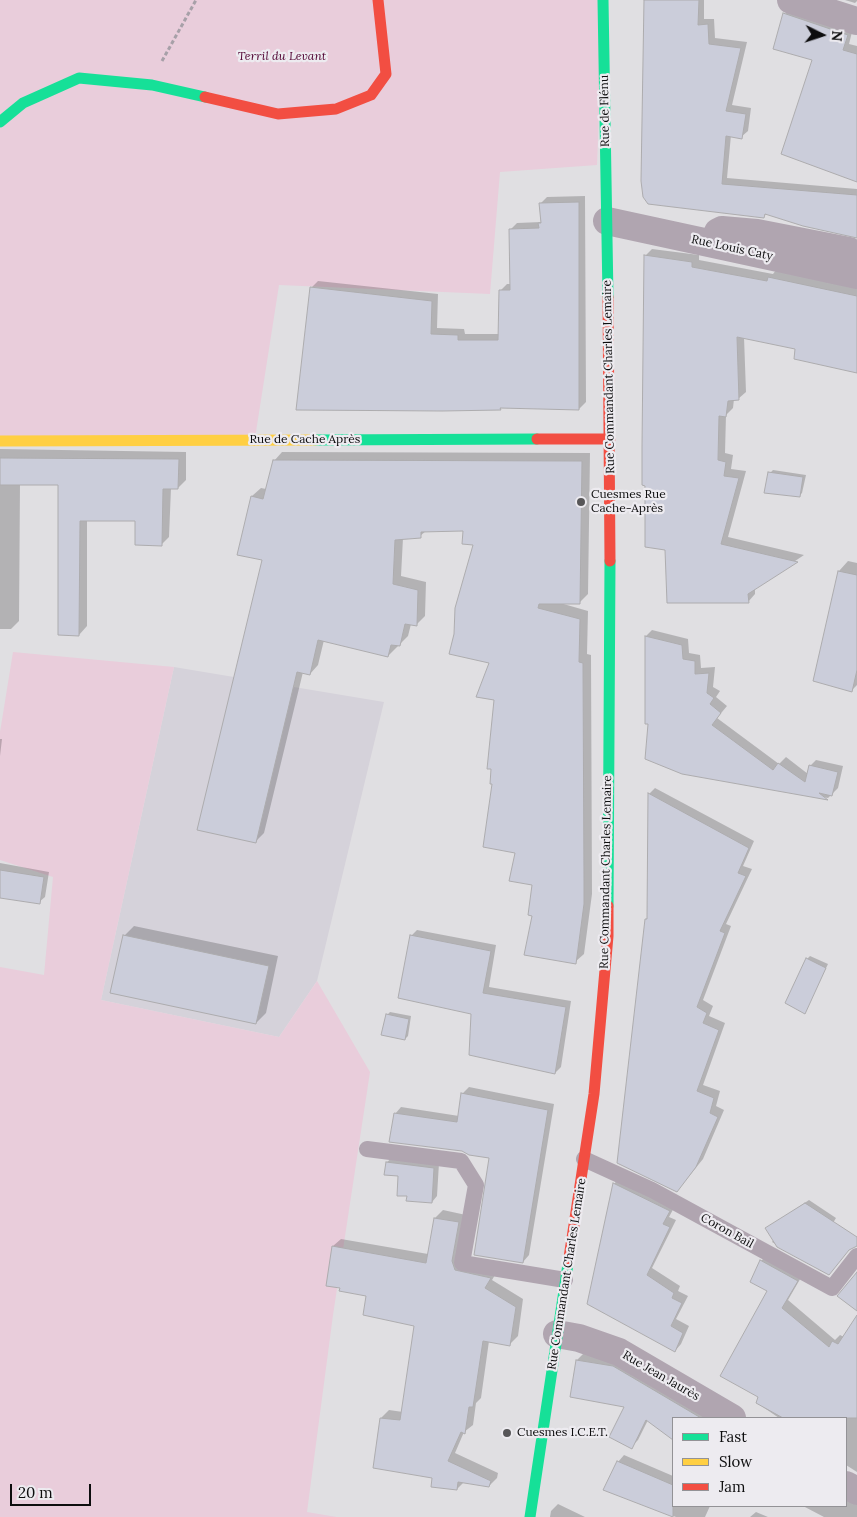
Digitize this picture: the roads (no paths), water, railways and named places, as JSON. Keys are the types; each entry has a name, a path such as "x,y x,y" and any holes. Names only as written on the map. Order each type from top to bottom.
{"street":[{"path":"0,122 23,103 78,78 152,84 278,114 336,109 371,95 386,74 378,0"},
{"name":"Rue de Flénu","path":"603,0 607,221"},
{"path":"791,0 856,21"},
{"name":"Rue Louis Caty","path":"607,221 695,240 853,263"},
{"name":"Rue Commandant Charles Lemaire","path":"530,1517 594,1094 608,936 610,439 607,221"},
{"name":"Rue de Cache Après","path":"0,441 610,439"},
{"name":"Rue Jean Jaurès","path":"557,1334 579,1338 619,1352 730,1417"}],"lane":[{"path":"368,1149 461,1161 476,1186 462,1263 565,1280"},
{"name":"Coron Bail","path":"584,1159 652,1190 832,1288 857,1256"}],"place":[{"name":"Cuesmes Rue Cache-Après","path":"581,502"},
{"name":"Cuesmes I.C.E.T.","path":"507,1433"}],"park label":[{"name":"Terril du Levant","path":"282,57"}]}
